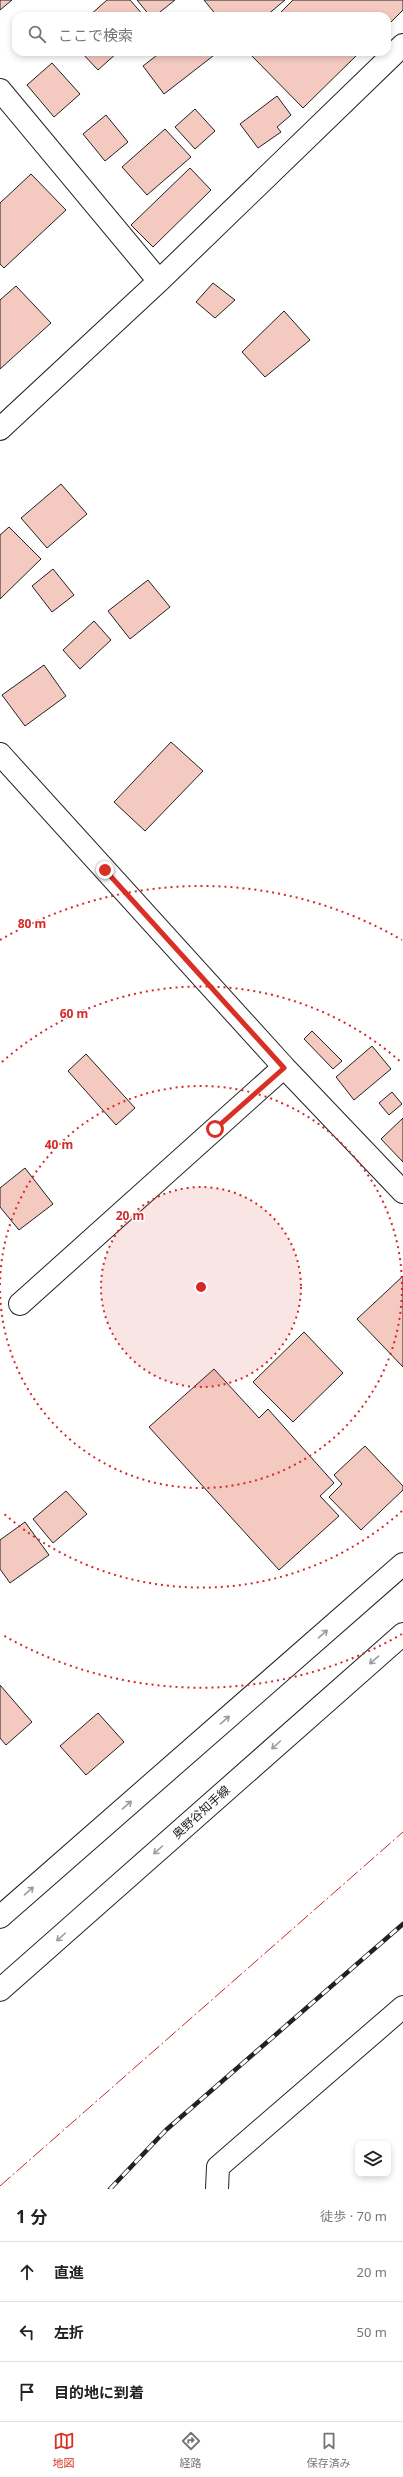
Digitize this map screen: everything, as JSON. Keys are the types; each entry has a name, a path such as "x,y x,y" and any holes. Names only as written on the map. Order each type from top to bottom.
{"street":[{"path":"0,429 159,281 403,45"},
{"path":"0,90 159,281"},
{"path":"0,754 284,1068 403,1192"},
{"path":"20,1304 284,1068"},
{"path":"0,1916 403,1564"},
{"name":"奥野谷知手線","path":"0,1990 403,1634"},
{"path":"217,2189 218,2167 403,2007"}],"building":[{"path":"0,0 12,0 0,10"},
{"path":"107,0 130,0 140,12 94,12"},
{"path":"137,0 175,0 160,12 147,12"},
{"path":"204,0 285,0 271,12 214,12"},
{"path":"293,0 403,0 403,10 391,22 391,12 281,12"},
{"path":"85,56 114,56 98,70"},
{"path":"156,56 213,56 164,94 143,66"},
{"path":"252,56 356,56 303,108"},
{"path":"52,63 80,94 54,117 27,85"},
{"path":"277,96 291,115 277,127 281,132 258,148 240,124"},
{"path":"195,109 215,131 195,149 175,127"},
{"path":"106,115 128,142 105,161 83,134"},
{"path":"165,129 191,157 147,195 122,167"},
{"path":"190,168 211,190 153,247 131,225"},
{"path":"31,174 66,210 4,268 0,264 0,203"},
{"path":"213,283 235,300 215,318 196,302"},
{"path":"16,286 51,323 0,369 0,300"},
{"path":"284,311 310,340 265,377 242,352"},
{"path":"61,484 87,514 47,548 21,518"},
{"path":"9,527 41,559 0,599 0,535"},
{"path":"53,569 74,595 52,612 32,586"},
{"path":"148,580 170,607 130,639 108,611"},
{"path":"94,621 111,640 80,669 63,650"},
{"path":"44,665 66,696 25,726 2,695"},
{"path":"171,742 203,771 145,831 114,802"},
{"path":"312,1031 342,1061 333,1069 304,1039"},
{"path":"372,1046 391,1069 354,1100 336,1077"},
{"path":"86,1054 135,1108 116,1125 68,1071"},
{"path":"392,1092 402,1104 389,1115 379,1103"},
{"path":"403,1118 403,1162 381,1139"},
{"path":"25,1168 53,1204 19,1230 0,1207 0,1188"},
{"path":"403,1276 403,1367 357,1319"},
{"path":"304,1332 343,1373 293,1422 253,1382"},
{"path":"214,1369 259,1418 268,1409 334,1483 320,1496 339,1516 279,1570 149,1427"},
{"path":"365,1446 403,1486 403,1490 361,1530 329,1497 342,1484 334,1475"},
{"path":"66,1491 87,1514 53,1543 33,1519"},
{"path":"25,1522 49,1555 10,1583 0,1569 0,1540"},
{"path":"0,1685 32,1722 6,1745 0,1738"},
{"path":"98,1713 124,1742 86,1775 60,1746"}],"railway":[{"path":"110,2189 166,2130 403,1924"}],"power":[{"path":"0,2186 403,1832"}],"route":[{"path":"105,870 284,1068 215,1129"}]}
